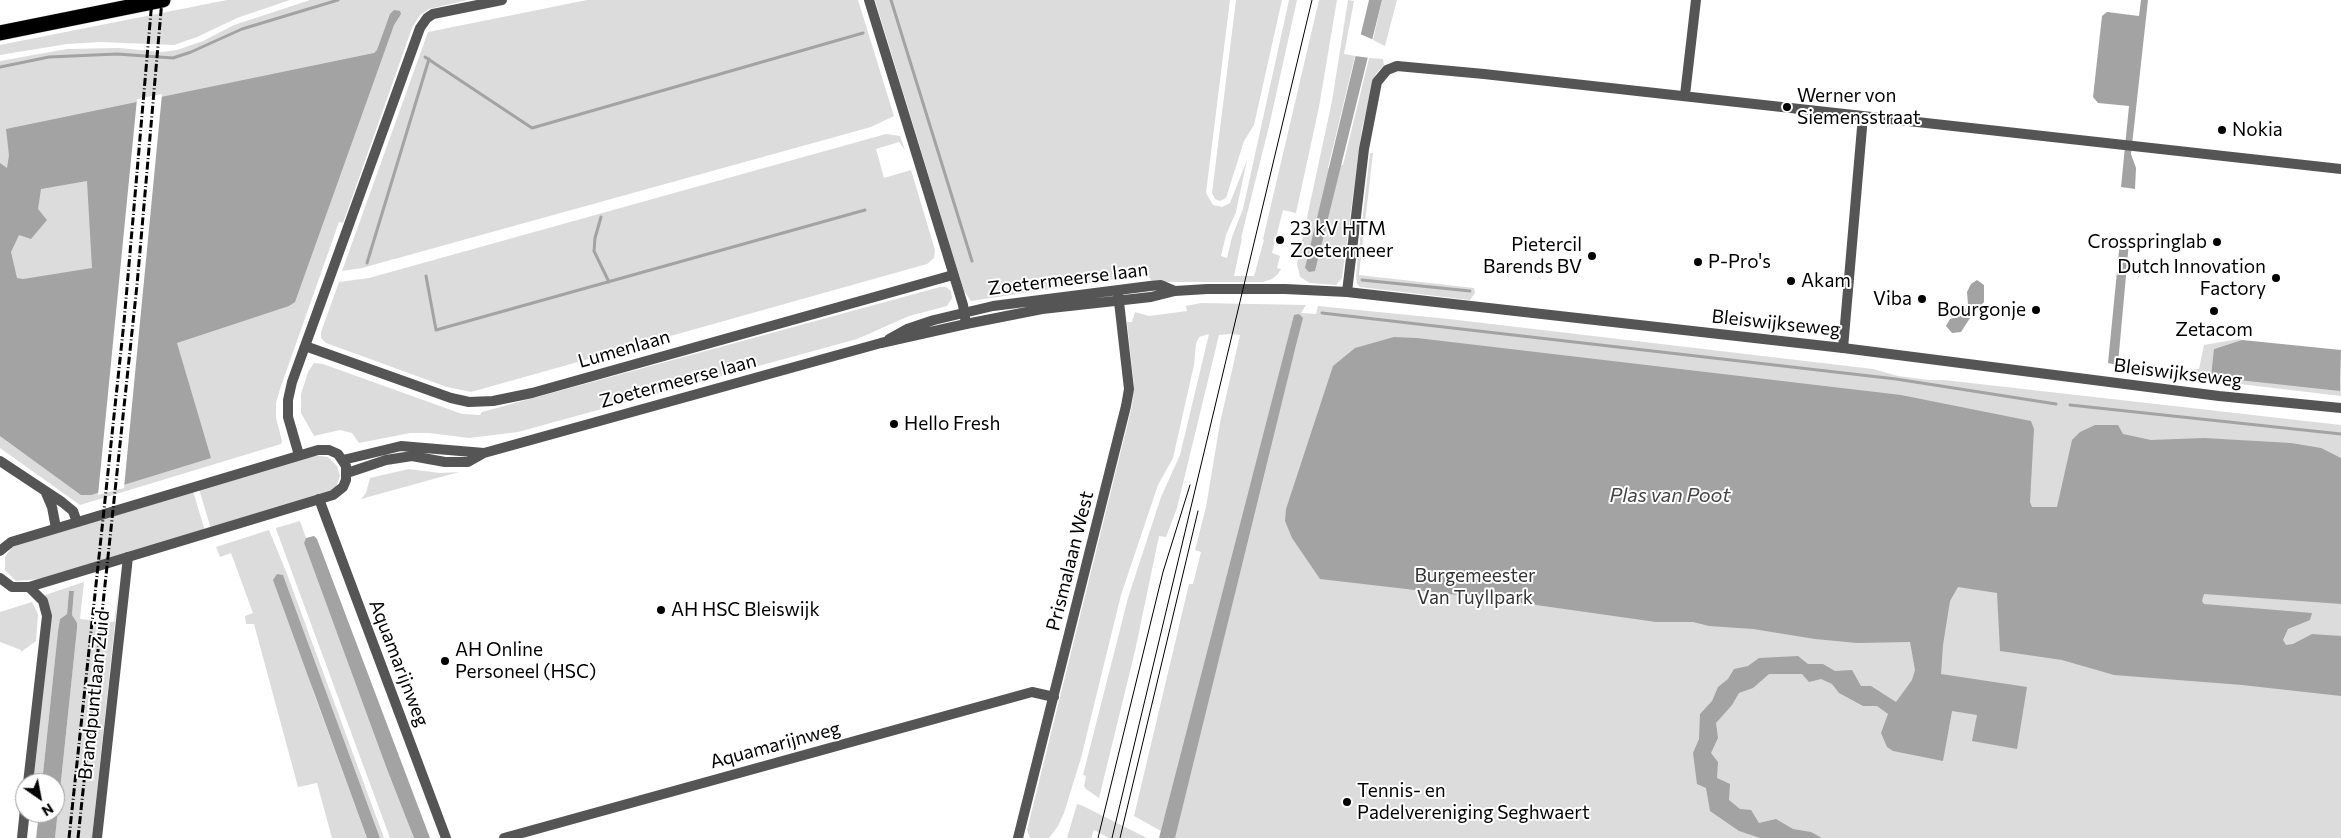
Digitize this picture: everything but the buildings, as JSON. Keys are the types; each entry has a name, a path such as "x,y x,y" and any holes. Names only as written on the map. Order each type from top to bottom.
{"highway":[{"path":"0,33 163,0"}],"street":[{"path":"299,455 288,417 288,400 305,346 421,25 433,14 502,0"},
{"path":"869,0 953,275 966,324"},
{"path":"1684,95 1696,0"},
{"path":"1347,292 1364,149 1377,82 1386,70 1406,66 2341,168"},
{"path":"1843,348 1863,116"},
{"name":"Lumenlaan","path":"305,346 451,398 469,402 493,402 532,393 953,275"},
{"name":"Zoetermeerse laan","path":"881,343 907,329 963,312 1039,298 1161,285 1175,291"},
{"name":"Bleiswijkseweg","path":"1207,289 1275,288 1347,292 1843,348 2219,396 2341,408"},
{"name":"Prismalaan West","path":"1018,838 1129,389 1118,289"},
{"name":"Zoetermeerse laan","path":"347,472 412,456 445,462 468,462 484,453 881,343 966,324 1042,309 1161,296 1175,291 1207,289"},
{"name":"Zoetermeerse laan","path":"343,460 401,446 484,453"},
{"path":"0,552 11,542 299,455 325,450 338,454 343,460 347,472 346,480 339,491 269,519 128,557 29,587 12,587 0,578"},
{"path":"0,461 73,511 77,522"},
{"path":"46,492 52,507 56,528"},
{"name":"Aquamarijnweg","path":"319,500 446,838"},
{"name":"Brandpuntlaan Zuid","path":"97,838 128,557"},
{"path":"29,587 43,601 47,616 29,773"},
{"name":"Aquamarijnweg","path":"504,838 1032,692 1054,697"},
{"path":"22,838 24,823"}],"green space":[{"path":"227,0 290,0 237,18 197,37 174,45 100,42 67,44 0,55 0,45"},
{"path":"310,0 468,0 429,9 420,15 412,28 343,223 339,222 280,389 276,403 276,418 282,441 281,444 80,505 0,448 0,61 67,49 119,48 162,52 177,50 203,41 234,25"},
{"path":"587,0 858,0 894,116 871,127 362,268 342,271 428,32"},
{"path":"875,0 1230,0 1206,193 1213,205 1222,207 1230,203 1247,160 1236,212 1226,235 1221,256 1227,258 1232,237 1243,209 1289,0 1297,0 1270,122 1241,238 1234,276 1254,276 1319,0 1337,0 1319,107 1296,213 1283,210 1272,253 1280,256 1277,268 1281,269 1278,274 1272,279 1263,282 1152,282 1147,276 971,301 964,291"},
{"path":"1236,0 1282,0 1254,125 1244,141 1226,198 1220,201 1215,199 1212,193"},
{"path":"1348,0 1354,1 1344,54 1355,56 1328,168 1343,165 1369,58 1383,59 1384,65 1376,74 1362,128 1342,278 1336,285 1310,283 1300,277 1297,264 1332,101"},
{"path":"1382,0 1397,0 1385,46 1373,40"},
{"path":"886,134 900,136 905,150 899,142 876,149 884,178 911,170 935,250 934,258 927,264 471,392 447,387 326,343 321,338 321,332 339,282 369,278"},
{"path":"1370,153 1373,153 1359,275 1474,288 1475,293 1470,300 1360,287 1357,284 1356,275"},
{"path":"940,287 946,287 951,291 952,298 947,306 909,316 857,339 518,432 469,438 429,433 410,433 359,443 352,433 340,430 314,436 301,413 301,394 308,372 314,363 323,364 462,414 480,415 482,412"},
{"name":"Burgemeester Van Tuyllpark","path":"1201,303 1306,305 1301,313 1316,314 1318,306 1449,319 1873,369 1898,376 1930,380 1944,380 2341,425 2341,838 1167,838 1192,715 1161,831 1134,816 1189,584 1193,584 1201,552 1195,550 1206,507 1220,423 1240,335 1219,335 1177,508 1166,537 1159,536 1135,651 1099,798 1086,789 1084,786 1086,776 1083,775 1128,598 1161,497 1180,455 1209,334 1199,337 1196,344 1194,365 1173,458 1158,485 1121,595 1081,758 1064,813 1058,826 1049,838 1030,838 1027,830 1132,406 1134,385 1127,322 1132,322 1135,312 1149,316 1187,311 1186,306"},
{"path":"2242,340 2214,349 2339,391 2341,381 2341,396 2206,380 2206,377 2203,376 2195,376 2195,380 2190,379 2191,369 2199,369 2204,345"},
{"path":"313,455 328,457 337,466 340,476 336,487 332,491 211,529 199,489"},
{"path":"409,469 440,473 459,472 361,499 366,493 370,478"},
{"path":"193,491 205,531 42,579 16,581 5,570 5,557 12,547"},
{"path":"300,521 306,538 304,543 414,838 390,838 276,529"},
{"path":"269,530 384,838 380,838 283,575 313,691 367,838 332,838 317,783 298,787 254,624 246,624 245,616 253,613 231,553 220,557 216,547"},
{"path":"84,582 80,619 114,622 119,585 92,838 55,838 57,823 65,823 65,773 62,773 77,629 72,615 74,592 69,591 67,614 60,619 43,773 33,773 50,621 42,596"},
{"path":"32,602 38,614 36,641 21,652 21,650 0,642 0,612"},
{"path":"1077,804 1147,838 1109,838 1094,830 1091,838 1067,838"}],"water":[{"path":"1369,0 1382,0 1315,271 1309,272 1305,268"},
{"path":"2141,0 2148,0 2131,154 2136,168 2135,189 2121,187 2129,106 2098,103 2093,97 2102,16 2107,12 2139,16"},
{"path":"394,10 400,11 401,14 394,25 295,302 289,306 177,343 211,458 91,495 81,495 0,436 0,163 7,168 9,155 6,129 374,53 377,50 390,14","holes":["87,181 92,268 23,279 17,278 11,252 19,235 31,239 47,220 38,209 41,189"]},
{"path":"2120,241 2129,242 2118,364 2113,364 2108,363"},
{"path":"1977,280 1984,285 1984,302 1972,315 1961,332 1952,333 1946,326 1950,319 1961,316 1968,305 1967,292 1971,284"},
{"path":"1299,314 1303,318 1175,838 1159,838 1294,315"},
{"name":"Plas van Poot","path":"1394,337 1417,338 1901,395 2031,421 2034,429 2030,502 2032,507 2057,507 2072,440 2080,432 2095,425 2118,425 2123,434 2151,440 2204,438 2291,443 2321,448 2341,458 2341,604 2204,594 2202,601 2204,604 2312,613 2310,620 2288,629 2283,640 2286,645 2293,644 2312,634 2341,636 2341,696 2242,685 2114,675 2062,660 2000,651 1997,593 1958,587 1950,601 1943,645 1941,674 2027,687 2017,749 1972,741 1977,715 1952,711 1943,761 1893,751 1887,747 1881,733 1888,714 1877,706 1863,706 1839,693 1832,684 1821,679 1809,682 1802,674 1769,674 1753,688 1739,693 1732,705 1716,723 1718,738 1711,753 1718,762 1717,778 1730,784 1729,800 1740,809 1751,810 1759,823 1776,819 1793,829 1811,832 1822,838 1760,838 1739,831 1710,811 1706,788 1697,784 1693,753 1699,739 1700,714 1712,701 1718,687 1728,679 1734,669 1748,666 1759,658 1798,656 1808,664 1823,664 1835,671 1852,670 1861,686 1871,686 1896,702 1912,680 1915,670 1910,642 1857,643 1815,639 1753,629 1709,626 1693,622 1656,622 1501,600 1320,579 1292,538 1285,521 1286,509 1333,366 1355,348"},
{"path":"2242,340 2341,350 2340,391 2211,377 2214,349"},
{"path":"314,536 317,539 430,838 414,838 387,769 304,543 306,538"},
{"path":"277,574 283,575 380,838 367,838 273,580"},
{"path":"69,591 74,591 72,615 77,623 77,629 62,773 43,773 58,631 60,619 67,614"},
{"path":"38,823 57,823 55,838 36,838"}],"pier":[{"path":"1360,34 1374,40 1370,58 1355,56"},
{"path":"162,94 124,488 98,495 137,99"}],"waterway":[{"path":"0,67 49,57 117,54 173,58 242,29 338,0"},
{"path":"891,0 972,261"},
{"path":"425,57 532,128 863,33"},
{"path":"367,263 429,59"},
{"path":"426,276 436,330 865,210"},
{"path":"601,217 595,238 594,251 609,282"},
{"path":"1362,280 1470,291"},
{"path":"1322,313 1896,379 2056,404"},
{"path":"2070,405 2341,434"}],"tram line":[{"path":"1112,838 1312,0"},
{"path":"1098,838 1163,572 1190,485"},
{"path":"1120,838 1198,511"}],"railway":[{"path":"69,838 124,322 152,0"},
{"path":"78,838 137,285 162,0"}],"place":[{"name":"Werner von Siemensstraat","path":"1787,107"},
{"name":"Nokia","path":"2222,130"},
{"name":"23 kV HTM Zoetermeer","path":"1280,240"},
{"name":"Crosspringlab","path":"2217,242"},
{"name":"Pietercil Barends BV","path":"1592,256"},
{"name":"P-Pro's","path":"1698,262"},
{"name":"Dutch Innovation Factory","path":"2276,278"},
{"name":"Akam","path":"1791,281"},
{"name":"Viba","path":"1922,299"},
{"name":"Bourgonje","path":"2036,310"},
{"name":"Zetacom","path":"2214,311"},
{"name":"Hello Fresh","path":"894,424"},
{"name":"AH HSC Bleiswijk","path":"661,610"},
{"name":"AH Online Personeel (HSC)","path":"445,661"},
{"name":"Tennis- en Padelvereniging Seghwaert","path":"1347,802"}]}
